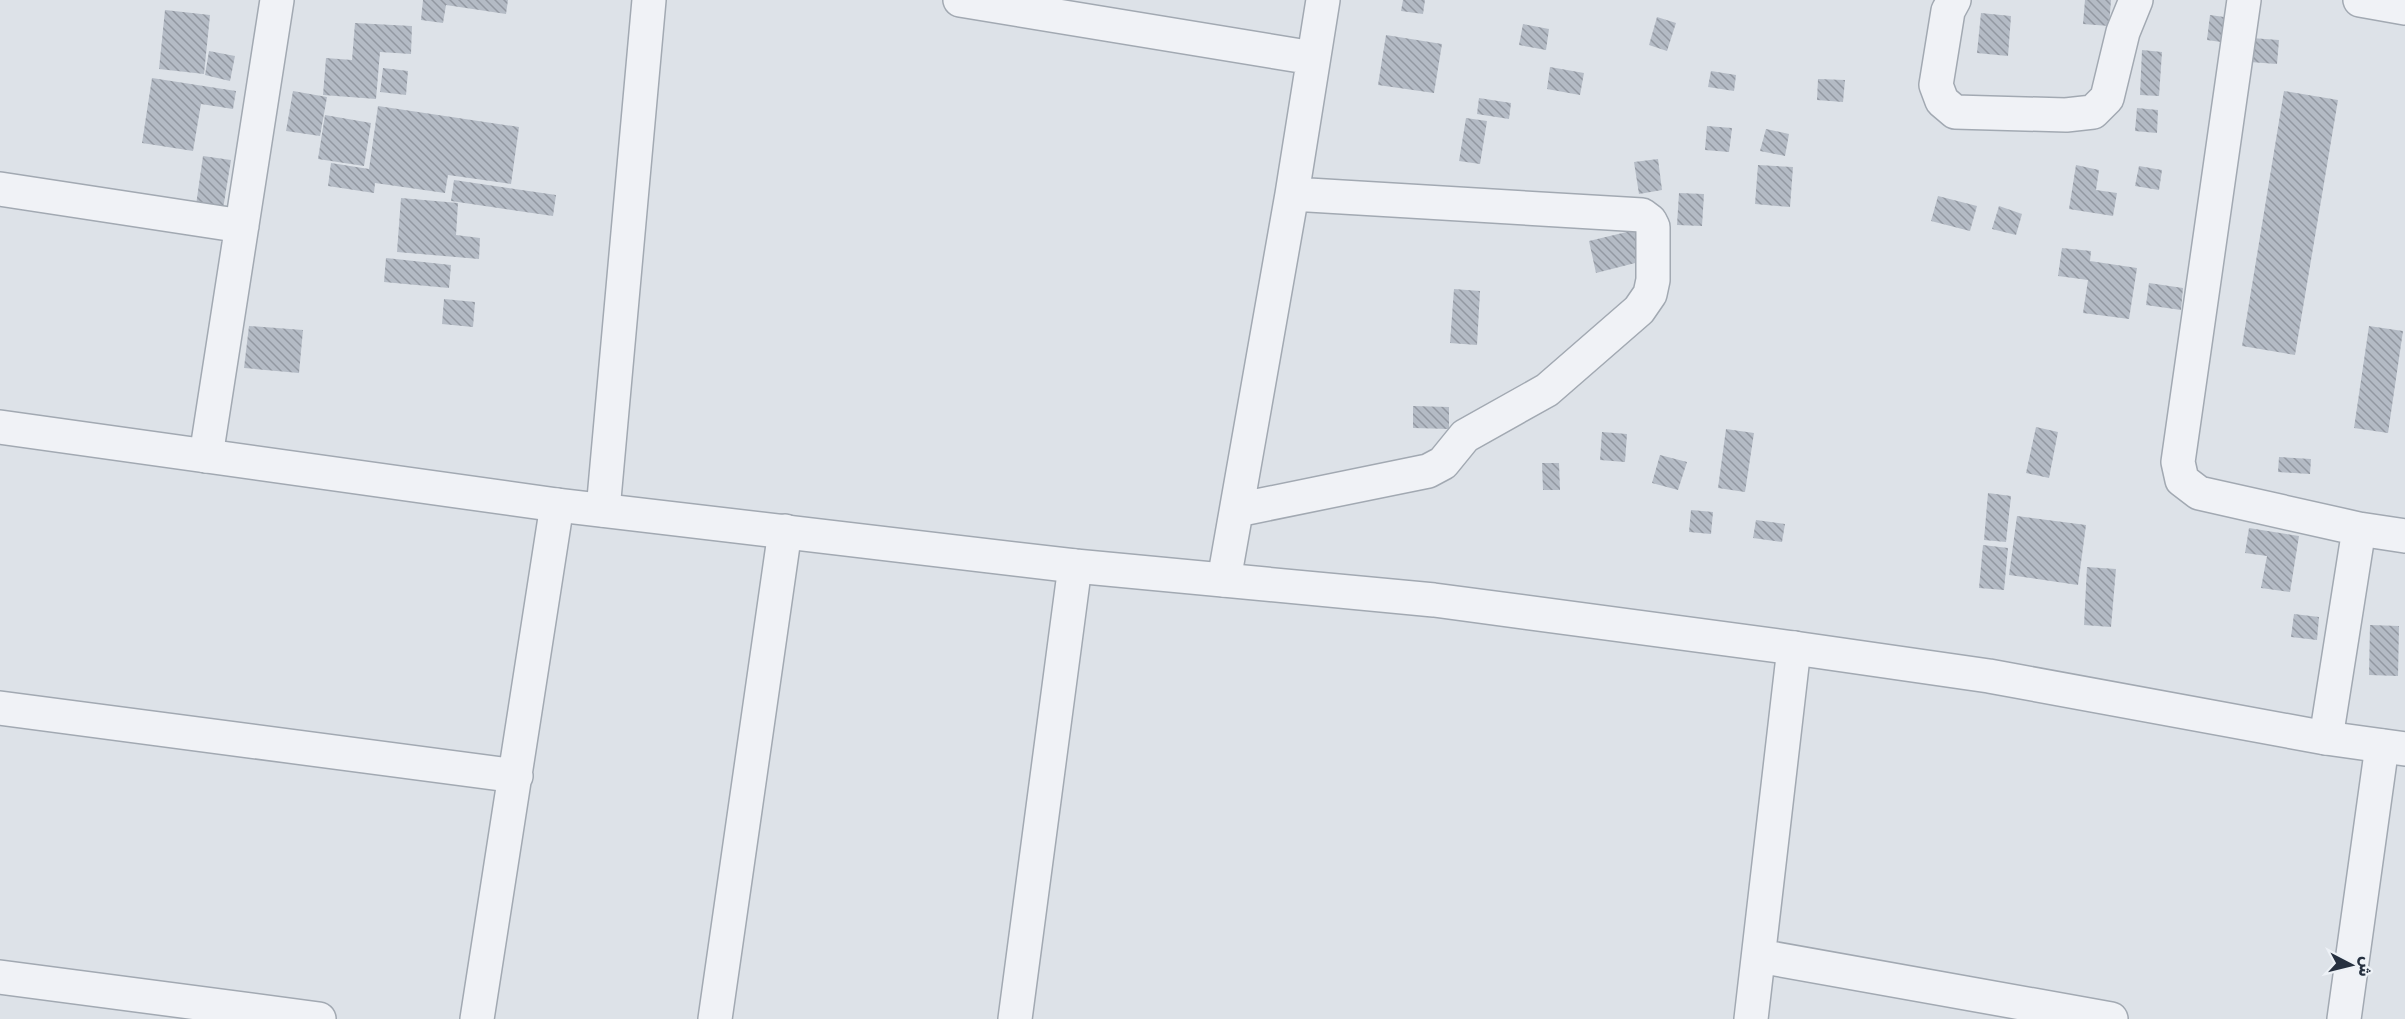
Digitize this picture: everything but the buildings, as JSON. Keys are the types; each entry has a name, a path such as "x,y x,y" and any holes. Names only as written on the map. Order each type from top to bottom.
{"street":[{"path":"206,456 278,0"},
{"path":"603,510 650,0"},
{"path":"960,0 1313,58"},
{"path":"1224,580 1292,194 1323,0"},
{"path":"1954,0 1948,11 1936,85 1942,100 1955,112 2066,115 2093,112 2107,98 2123,32 2136,0"},
{"path":"2244,0 2178,462 2182,480 2199,493 2359,529 2405,536"},
{"path":"2360,0 2405,8"},
{"path":"0,189 242,226"},
{"path":"1237,510 1428,471 1440,466 1465,436 1547,390 1582,360 1639,310 1650,294 1653,280 1653,227 1650,221 1642,215 1292,194"},
{"path":"0,427 557,505 1075,566 1434,600 1794,648 1989,676 2326,738 2393,748 2344,1019"},
{"path":"477,1019 557,505"},
{"path":"2326,738 2359,529"},
{"path":"715,1019 785,531"},
{"path":"1015,1019 1075,566"},
{"path":"1751,1019 1794,648"},
{"path":"0,708 516,776"},
{"path":"1759,956 2111,1019"},
{"path":"0,977 252,1014 319,1019"}]}
